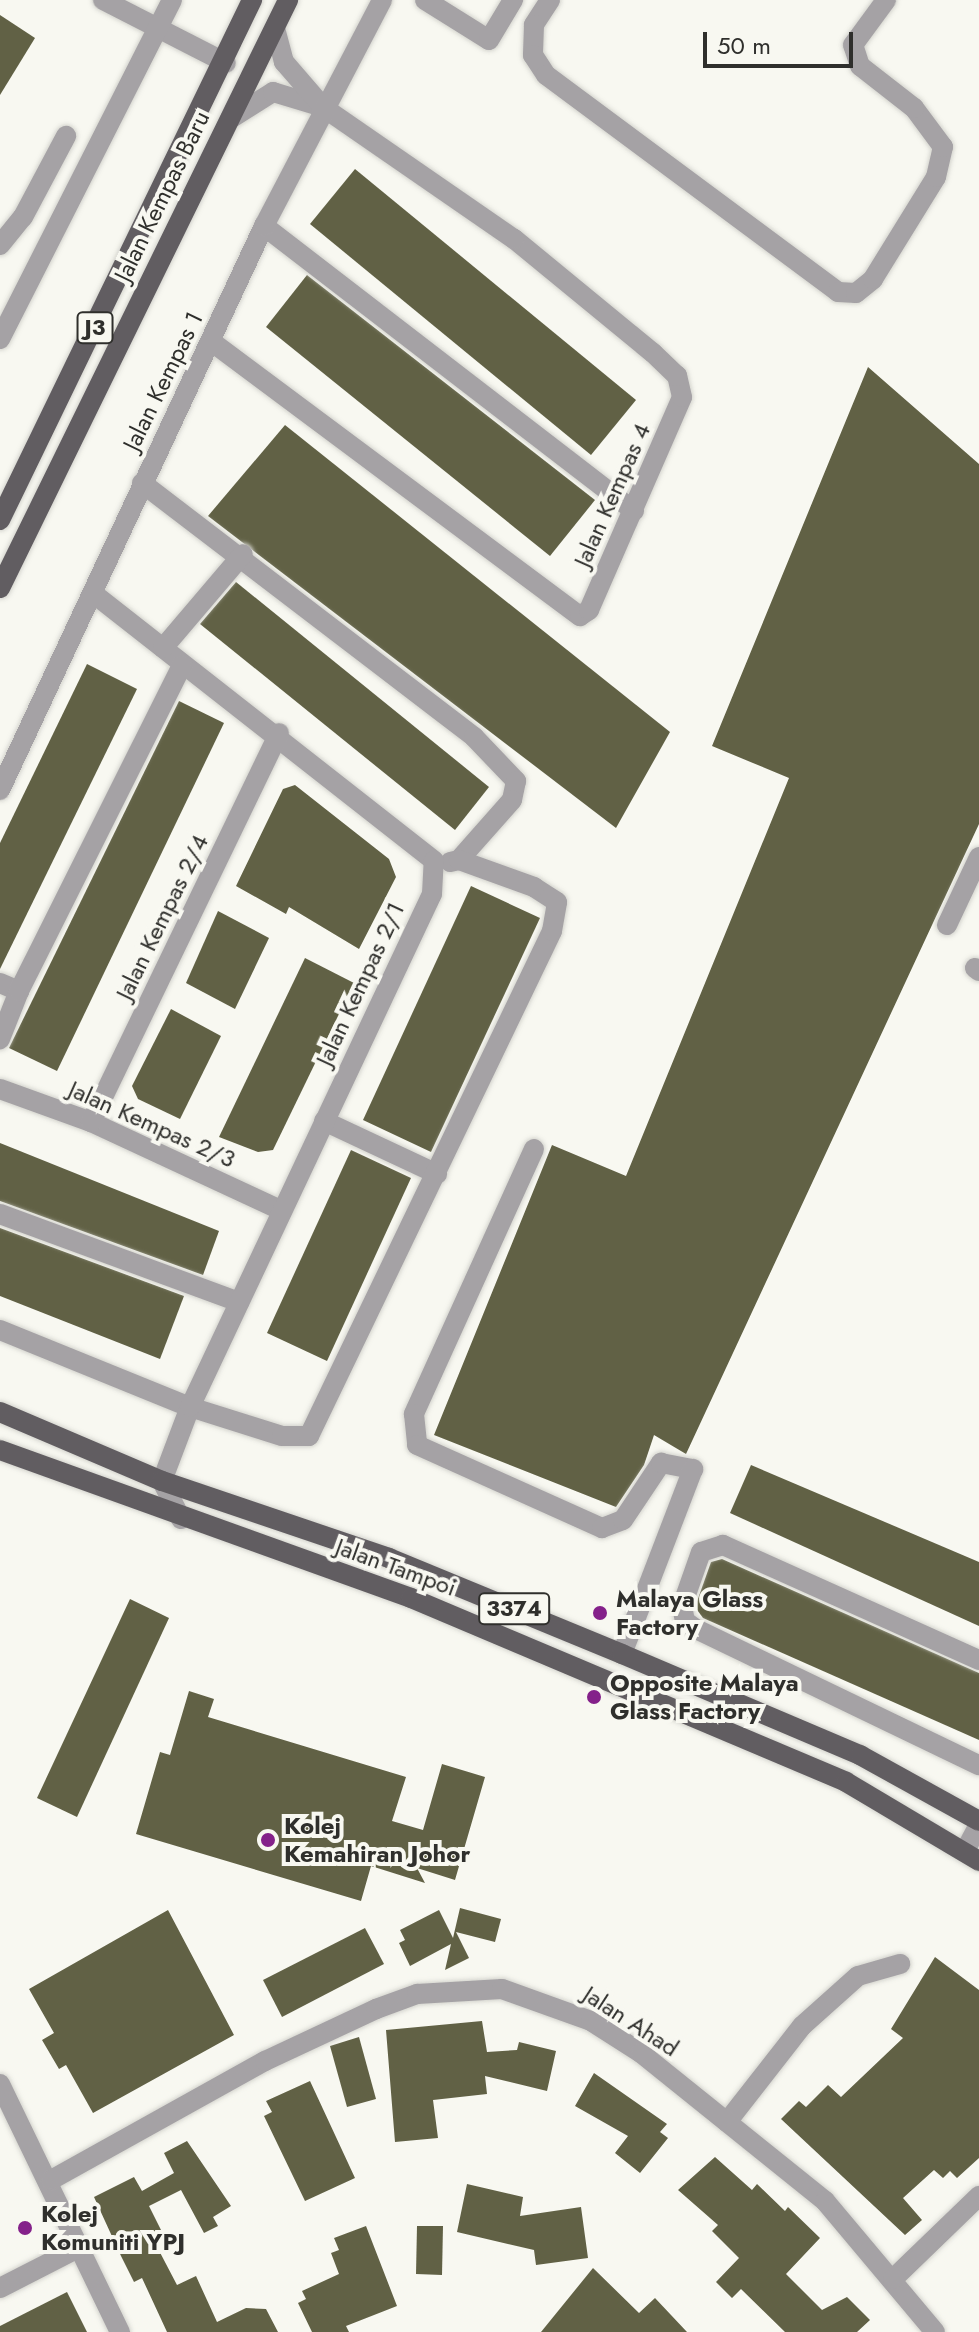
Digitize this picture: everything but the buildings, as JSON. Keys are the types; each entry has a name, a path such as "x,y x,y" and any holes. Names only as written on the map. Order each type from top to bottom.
{"main road":[{"name":"Jalan Kempas Baru","path":"0,520 226,63 252,0"},
{"name":"Jalan Kempas Baru","path":"0,588 288,0"},
{"name":"Jalan Tampoi","path":"0,1412 162,1481 389,1558 622,1654 860,1755 979,1823"},
{"name":"Jalan Tampoi","path":"3,1454 411,1598 846,1782 972,1855"}],"street":[{"path":"103,0 226,63"},
{"path":"0,339 161,29 172,0"},
{"name":"Jalan Kempas 1","path":"0,790 264,226 323,107 382,0"},
{"path":"425,0 489,40 513,0"},
{"path":"550,0 534,25 533,55 546,75 838,292 856,293 873,279 936,177 943,147 914,108 860,66 853,45 886,0"},
{"path":"275,28 292,75 323,107"},
{"path":"227,121 255,98 273,92 323,107"},
{"name":"Jalan Kempas 4","path":"212,342 570,613 589,610 682,397 677,376 514,239 323,107"},
{"path":"0,245 23,217 66,136"},
{"path":"264,226 634,511"},
{"path":"142,483 243,554 474,737 516,781 512,800 459,860"},
{"path":"163,648 243,554"},
{"path":"0,1330 190,1407 282,1436 309,1436 552,931 557,902 534,887 459,860 434,861 279,733 182,665 94,594"},
{"path":"0,1039 10,987 182,665"},
{"name":"Jalan Kempas 2/4","path":"91,1122 279,733"},
{"path":"947,925 979,857"},
{"name":"Jalan Kempas 2/1","path":"162,1481 190,1407 432,894 434,861"},
{"name":"Jalan Kempas 2/3","path":"0,1089 91,1122 281,1210"},
{"path":"324,1121 437,1174"},
{"path":"534,1149 414,1414 417,1445 602,1528 623,1520 661,1463 693,1469 622,1654"},
{"path":"0,1214 239,1302"},
{"path":"162,1481 181,1519"},
{"path":"979,1660 723,1545 712,1547 696,1566 682,1606 685,1621 979,1765"},
{"path":"972,1855 979,1823"},
{"path":"727,2122 802,2026 858,1976 900,1964"},
{"name":"Jalan Ahad","path":"51,2180 329,2030 417,1994 462,1987 544,1999 591,2021 727,2122 825,2201 935,2332"},
{"path":"0,2084 51,2180 120,2332"},
{"path":"893,2279 979,2196"},
{"path":"0,2288 82,2246"}],"place":[{"name":"Malaya Glass Factory","path":"600,1613"},
{"name":"Opposite Malaya Glass Factory","path":"594,1697"},
{"name":"Kolej Kemahiran Johor","path":"268,1840"},
{"name":"Kolej Komuniti YPJ","path":"25,2228"}]}
